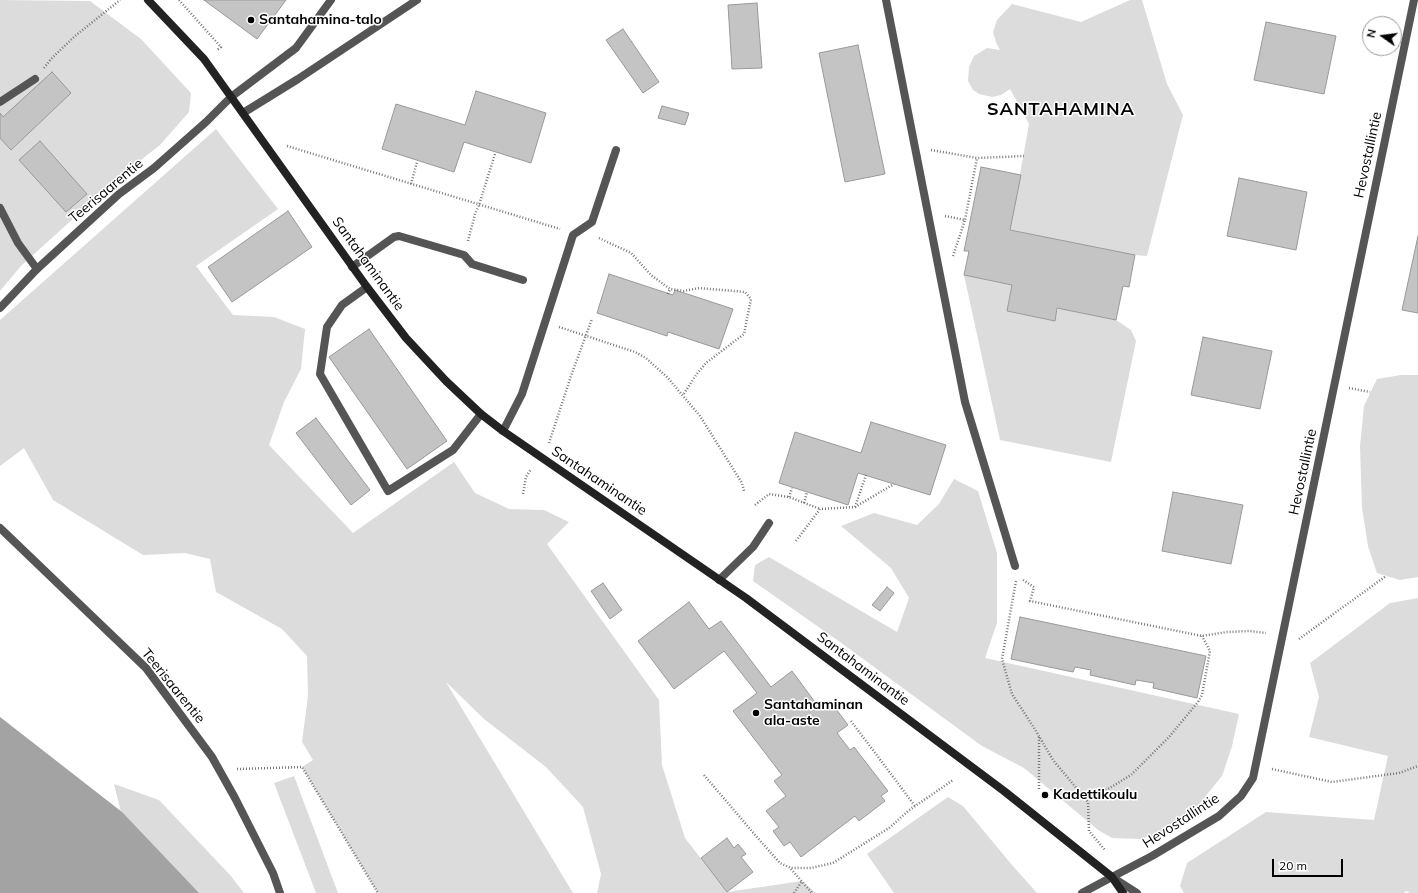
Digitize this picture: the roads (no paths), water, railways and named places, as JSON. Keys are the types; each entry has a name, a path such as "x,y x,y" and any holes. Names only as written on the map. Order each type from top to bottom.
{"main road":[{"name":"Santahaminantie","path":"148,0 204,59 352,267 406,338 446,381 481,414 503,431 746,598 1004,791 1112,877 1123,893"}],"street":[{"name":"Teerisaarentie","path":"0,308 37,269 119,194 154,168 206,122 231,97 296,48 331,0"},
{"path":"243,113 298,79 417,0"},
{"path":"886,0 965,402 1015,566"},
{"name":"Hevostallintie","path":"1082,893 1152,856 1218,816 1241,796 1253,778 1414,0"},
{"path":"0,102 35,79"},
{"path":"503,431 522,394 576,233 592,222 616,150"},
{"path":"0,208 18,243 37,269"},
{"path":"352,267 394,237 400,236 464,255 472,264 523,280"},
{"path":"367,287 342,305 327,327 320,374 388,491 453,450 481,414"},
{"path":"719,580 753,547 769,523"},
{"name":"Teerisaarentie","path":"0,528 146,668 212,757 235,798 272,873 280,893"},
{"path":"1112,877 1137,893"}],"place":[{"name":"Santahamina-talo","path":"251,20"},
{"name":"Santahaminan ala-aste","path":"756,713"},
{"name":"Kadettikoulu","path":"1045,795"}],"district":[{"name":"SANTAHAMINA","path":"1061,110"}]}
